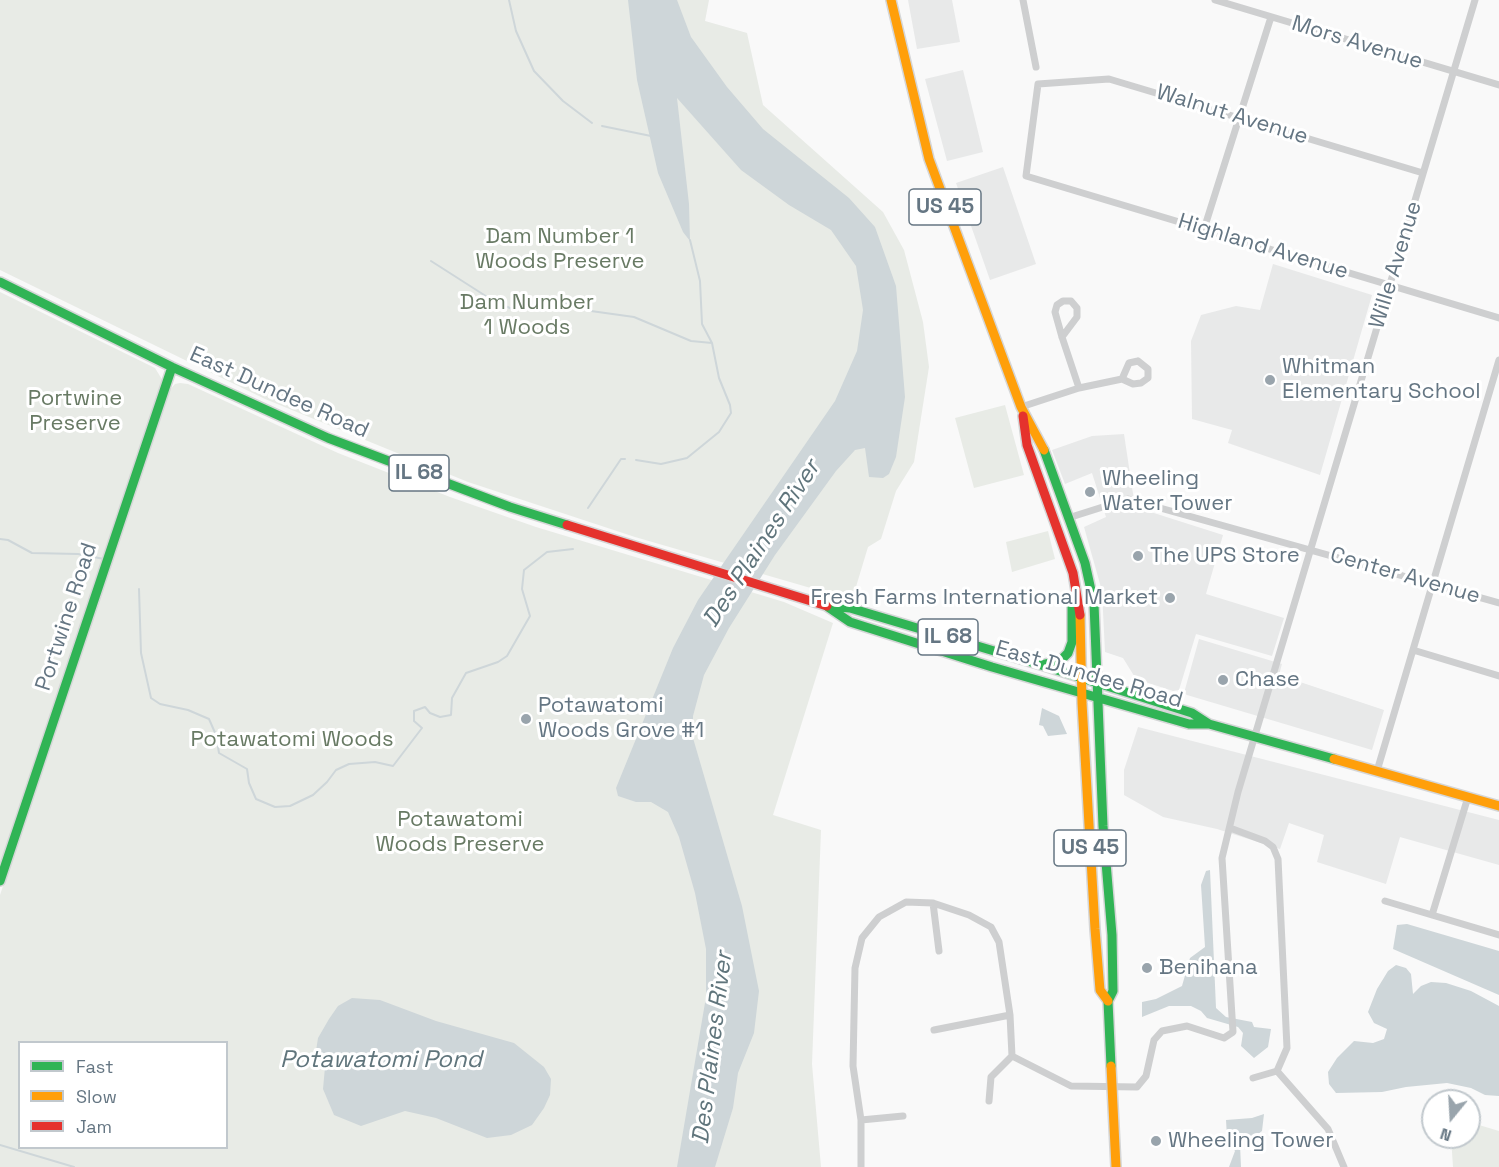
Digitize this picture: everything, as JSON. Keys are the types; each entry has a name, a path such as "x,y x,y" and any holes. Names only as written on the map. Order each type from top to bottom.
{"main road":[{"name":"US 45","path":"891,0 909,84 929,159 1021,407 1041,442 1085,563 1094,604 1103,826 1112,935 1113,991 1108,1001 1116,1167"},
{"name":"East Dundee Road","path":"0,282 172,367 328,438 510,507 767,589 826,606 850,608 1041,665 1192,712 1209,724"},
{"name":"Portwine Road","path":"0,881 172,367"},
{"name":"US 45","path":"1021,407 1028,445 1073,573 1080,615 1081,693 1095,929 1100,990 1108,1001"},
{"path":"1041,665 1061,660 1070,648 1073,573"},
{"name":"East Dundee Road","path":"826,606 850,622 1081,693 1189,724 1209,724 1255,736 1499,806"}],"street":[{"path":"1023,0 1036,67"},
{"name":"Mors Avenue","path":"1215,0 1499,85"},
{"name":"Wille Avenue","path":"1112,1085 1137,1087 1142,1083 1146,1076 1154,1040 1162,1031 1187,1026 1224,1038 1233,1032 1222,858 1255,736 1475,0"},
{"path":"1204,229 1271,17"},
{"name":"Walnut Avenue","path":"1026,176 1038,84 1109,79 1423,172"},
{"name":"Highland Avenue","path":"1026,176 1499,318"},
{"path":"1062,337 1077,317 1077,309 1071,301 1064,300 1057,305 1055,312 1062,337 1079,387"},
{"path":"1377,771 1499,360"},
{"path":"1021,407 1079,387 1122,379"},
{"name":"Center Avenue","path":"1068,518 1128,499 1499,603"},
{"path":"1413,650 1499,676"},
{"path":"1432,915 1468,797"},
{"path":"1230,828 1265,840 1273,847 1278,859 1287,1048 1277,1071"},
{"path":"1385,901 1499,935"},
{"path":"861,1167 861,1120 853,1066 855,968 862,938 879,917 906,902 933,903 969,915 991,927 999,942 1010,1015 1012,1056 992,1077 989,1101"},
{"path":"933,903 939,951"},
{"path":"934,1030 1010,1015"},
{"path":"1012,1056 1071,1086 1112,1085"},
{"path":"1253,1078 1277,1071"},
{"path":"1277,1071 1328,1129 1344,1167"},
{"path":"861,1120 903,1116"}],"shaded area":[{"path":"908,0 952,0 960,42 917,49"},
{"path":"963,70 983,152 947,161 925,79"},
{"path":"1003,167 1036,264 990,280 956,183"},
{"name":"Whitman Elementary School","path":"1273,264 1372,295 1320,475 1228,443 1232,430 1192,419 1191,341 1201,315 1236,306 1260,310"},
{"path":"1124,434 1135,507 1223,535 1206,594 1284,618 1272,656 1196,634 1179,690 1173,691 1136,679 1123,658 1105,652 1102,591 1084,527 1106,517 1092,473 1065,484 1052,450 1092,436"},
{"path":"1199,639 1282,664 1279,675 1384,710 1372,750 1187,695 1184,693"},
{"path":"1138,727 1499,820 1499,865 1400,837 1386,884 1317,862 1324,835 1289,823 1280,849 1217,829 1163,817 1124,795 1124,770"}],"green space":[{"name":"Dam Number 1 Woods Preserve","path":"0,0 709,0 705,21 747,33 763,105 883,212 904,250 923,322 929,367 914,462 896,491 881,539 868,547 852,600 635,537 468,482 265,399 0,270"},
{"name":"Portwine Preserve","path":"0,292 155,368 163,381 0,869"},
{"name":"Potawatomi Woods Preserve","path":"175,384 188,384 338,453 450,497 536,527 784,602 833,623 773,815 821,830 812,1064 821,1167 0,1167 0,895 168,392"},
{"path":"1005,405 1024,475 974,488 955,418"},
{"path":"1048,531 1055,559 1012,572 1006,542"},
{"path":"1481,1126 1499,1131 1499,1167 1453,1167 1452,1149 1481,1149"}],"water":[{"name":"Des Plaines River","path":"628,0 677,0 691,37 727,87 763,129 849,198 875,227 896,286 905,397 896,457 889,474 883,478 869,477 865,448 855,450 836,471 775,555 729,628 704,675 693,716 693,738 742,906 759,991 754,1033 738,1073 733,1108 715,1167 677,1167 706,997 706,949 695,893 679,837 668,812 651,802 636,802 618,796 616,788 673,648 698,600 835,401 857,351 863,310 856,266 831,230 789,205 741,170 677,98 689,204 690,241 683,232 658,173 637,80"},
{"path":"1042,708 1059,716 1067,734 1048,736 1043,726 1039,725"},
{"path":"1210,870 1216,1008 1226,1017 1252,1022 1254,1027 1271,1029 1268,1047 1254,1058 1241,1046 1243,1033 1238,1027 1207,1018 1201,1011 1191,1006 1169,1006 1142,1017 1142,1002 1156,999 1182,986 1190,958 1205,947 1201,885 1206,871"},
{"path":"1407,924 1499,951 1499,995 1393,949 1397,925"},
{"path":"1396,965 1406,968 1411,974 1413,994 1421,986 1431,982 1446,983 1471,991 1499,1006 1499,1096 1485,1095 1481,1093 1481,1089 1447,1083 1382,1092 1336,1093 1329,1084 1328,1072 1337,1058 1354,1041 1373,1043 1384,1039 1387,1029 1374,1023 1368,1012 1377,989 1388,971"},
{"name":"Potawatomi Pond","path":"352,998 380,1000 436,1021 514,1043 544,1067 551,1079 550,1095 544,1108 532,1125 511,1135 487,1138 436,1118 405,1111 361,1126 334,1115 323,1089 325,1067 316,1051 318,1038 338,1006"},
{"path":"1264,1114 1262,1131 1240,1144 1241,1167 1229,1167 1235,1151 1227,1137 1226,1120 1252,1118"}],"waterway":[{"path":"509,0 516,31 534,71 563,101 592,123"},
{"path":"602,126 651,136"},
{"path":"636,460 661,464 687,458 719,432 731,413 719,378 712,343 702,324 700,281 690,240"},
{"path":"431,261 492,300 512,309"},
{"path":"526,308 542,311 560,301 579,307"},
{"path":"591,311 634,317 691,341 712,343"},
{"path":"588,508 621,459 625,459"},
{"path":"0,539 8,540 32,553 78,554 104,559"},
{"path":"139,589 141,653 151,698 160,704 188,710 209,719 216,735 219,753 247,769 249,783 256,799 275,807 290,806 313,795 336,770 349,764 375,762 393,766 422,728 414,721 414,711 425,707 430,713 440,717 451,715 452,698 466,673 498,662 507,656 530,616 522,589 524,570 547,552 573,549"},
{"path":"0,1145 74,1167"}],"traffic: fast":[{"path":"0,282 172,367 328,438 510,507 567,525"},
{"path":"0,881 172,367"},
{"path":"1044,450 1085,563 1094,604 1103,826 1112,935 1113,991 1108,1001 1111,1066"},
{"path":"1041,665 1061,660 1068,653 1072,642 1072,601"},
{"path":"827,606 850,608 1041,665 1192,713 1209,724"},
{"path":"828,607 850,622 992,667 1189,724 1209,724 1334,759"}],"traffic: slow":[{"path":"891,0 929,159 1021,407 1044,450"},
{"path":"1080,615 1082,703 1095,929 1100,990 1108,1001"},
{"path":"1334,759 1499,806"},
{"path":"1111,1066 1116,1167"}],"traffic: jam":[{"path":"1023,416 1027,445 1073,573 1080,615"},
{"path":"567,525 827,606"}],"place":[{"name":"Whitman Elementary School","path":"1270,380"},
{"name":"Wheeling Water Tower","path":"1090,492"},
{"name":"The UPS Store","path":"1138,556"},
{"name":"Fresh Farms International Market","path":"1170,598"},
{"name":"Chase","path":"1223,680"},
{"name":"Potawatomi Woods Grove #1","path":"526,719"},
{"name":"Benihana","path":"1147,968"},
{"name":"Wheeling Tower","path":"1156,1141"}],"park label":[{"name":"Dam Number 1 Woods","path":"527,316"},
{"name":"Potawatomi Woods","path":"292,740"}]}
